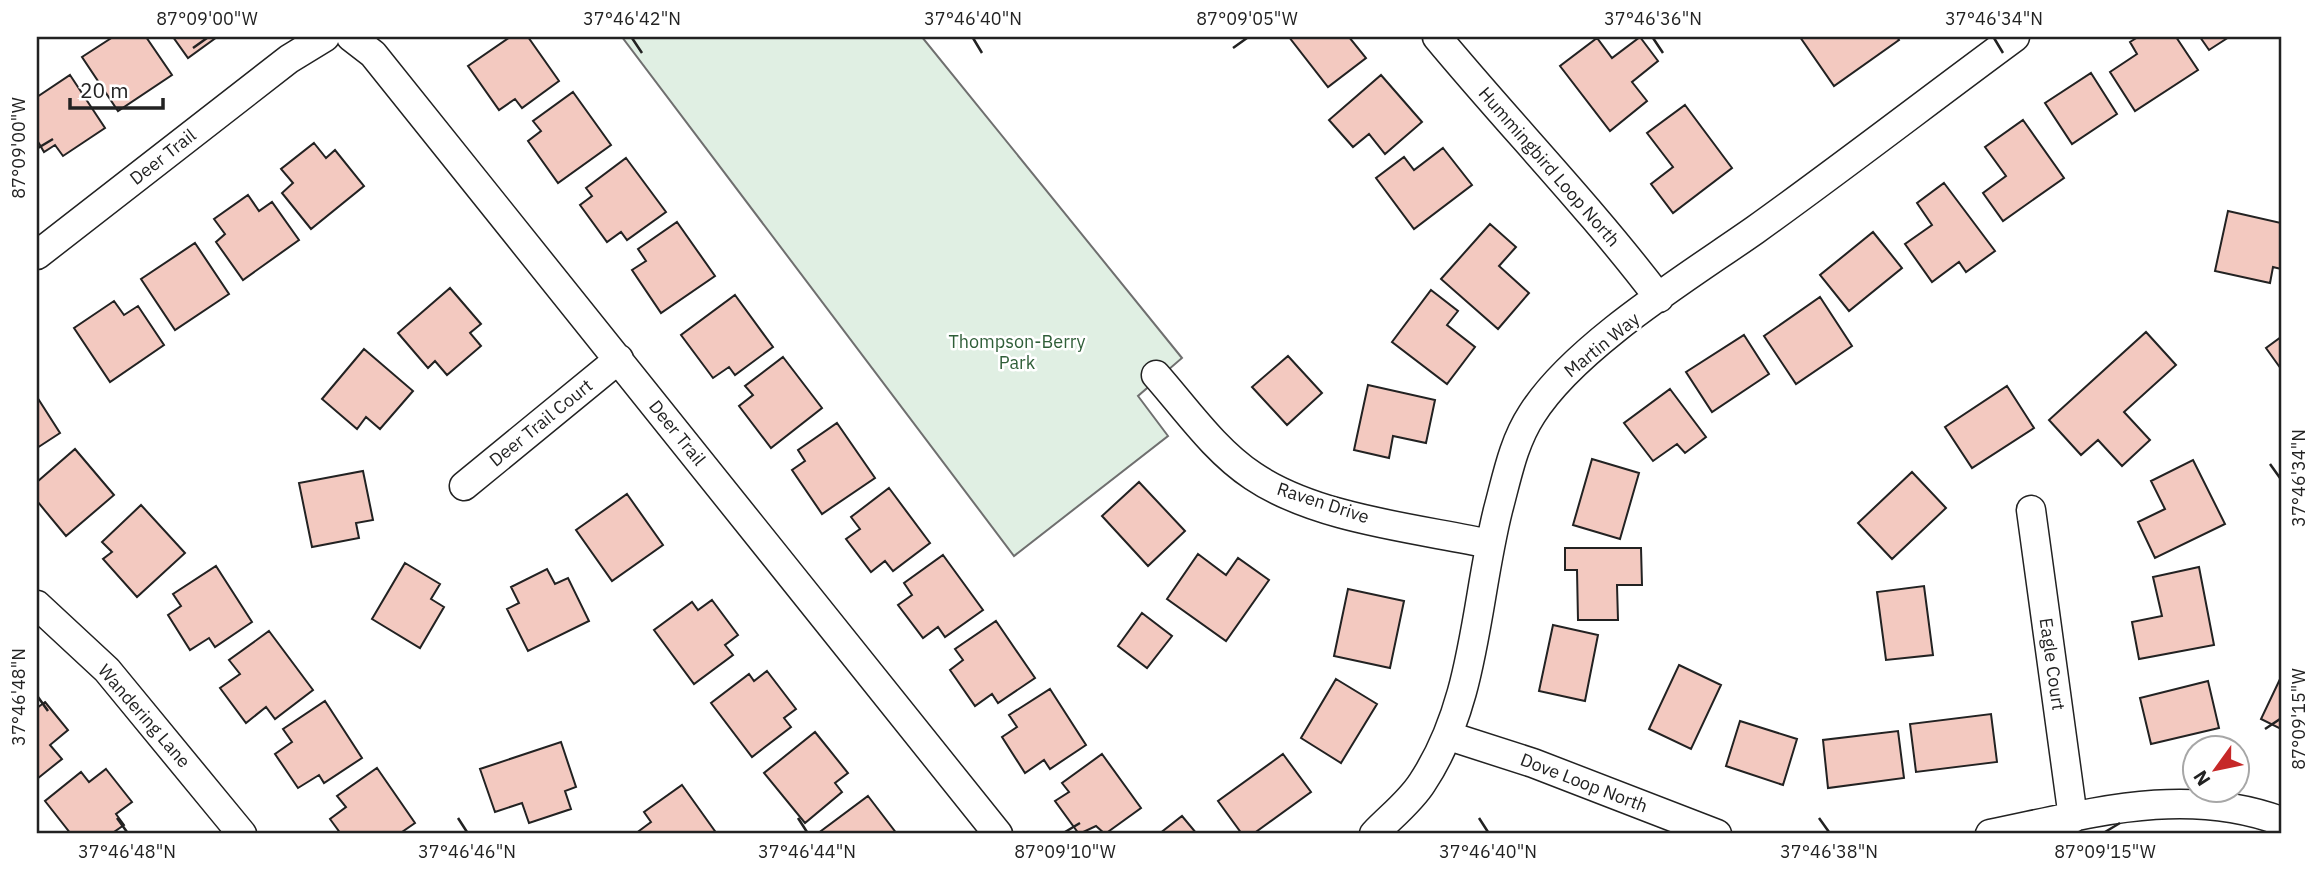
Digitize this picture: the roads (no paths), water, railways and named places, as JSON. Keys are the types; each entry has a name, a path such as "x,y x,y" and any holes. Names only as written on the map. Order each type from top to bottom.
{"street":[{"name":"Deer Trail","path":"37,255 289,59 325,37"},
{"name":"Deer Trail","path":"351,37 373,54 998,834"},
{"name":"Hummingbird Loop North","path":"1437,37 1505,118 1611,235 1660,298"},
{"name":"Martin Way","path":"1374,834 1421,785 1448,736 1468,674 1490,544 1513,453 1531,415 1556,383 1585,355 1660,298 1864,151 1998,41"},
{"name":"Deer Trail Court","path":"464,486 619,359"},
{"name":"Raven Drive","path":"1156,375 1231,459 1281,492 1341,513 1490,544"},
{"name":"Eagle Court","path":"2031,510 2073,818"},
{"name":"Wandering Lane","path":"37,605 107,670 242,834"},
{"name":"Dove Loop North","path":"1448,736 1533,763 1717,834"},
{"path":"1990,834 2159,803 2201,802 2242,808 2281,821"}],"park label":[{"name":"Thompson-Berry Park","path":"1017,352"}]}
